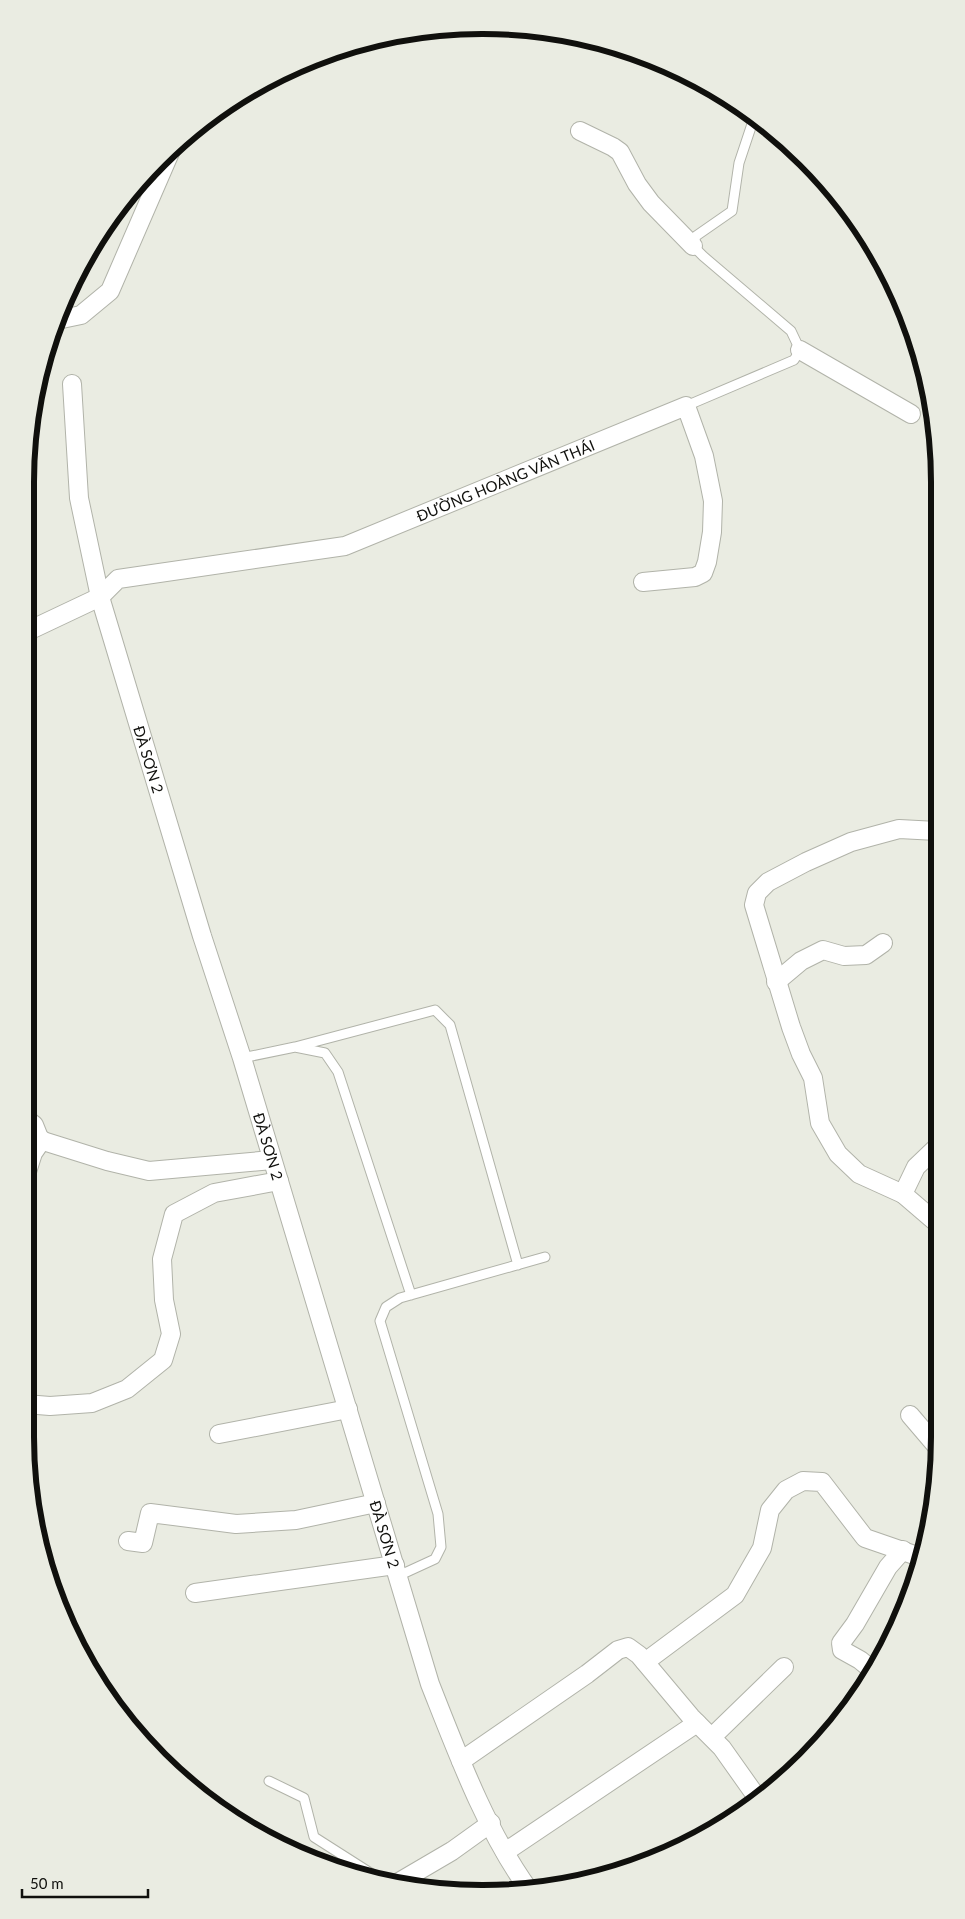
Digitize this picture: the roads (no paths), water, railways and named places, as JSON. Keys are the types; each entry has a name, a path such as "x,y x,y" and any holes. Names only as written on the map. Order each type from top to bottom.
{"street":[{"path":"580,131 620,152 637,184 650,203 694,246"},
{"path":"65,318 82,314 110,291 164,166"},
{"path":"800,350 911,414"},
{"name":"ĐÀ SƠN 2","path":"72,384 79,498 100,598 125,681 202,936 242,1058 430,1684 461,1761 510,1864 524,1883"},
{"path":"644,582 695,576 703,573 707,562 712,532 713,501 704,456 686,406"},
{"name":"ĐƯỜNG HOÀNG VĂN THÁI","path":"100,598 118,579 345,546 686,406"},
{"path":"34,628 100,598"},
{"path":"931,831 899,829 851,842 806,862 768,882 757,893 754,905 776,982 801,1054 812,1078 820,1123 838,1154 859,1174 903,1194 931,1218"},
{"path":"776,982 801,960 823,950 844,956 866,955 883,943"},
{"path":"34,1125 40,1140 107,1161 149,1171 272,1160"},
{"path":"34,1152 42,1140"},
{"path":"903,1194 916,1167 931,1153"},
{"path":"34,1405 50,1406 92,1403 127,1389 162,1360 171,1334 164,1300 162,1259 174,1214 214,1193 279,1181"},
{"path":"219,1434 348,1408"},
{"path":"910,1416 931,1440"},
{"path":"645,1662 735,1595 762,1548 770,1510 786,1490 803,1481 822,1482 865,1538 915,1555"},
{"path":"128,1541 143,1543 150,1513 236,1524 296,1520 376,1503"},
{"path":"868,1666 842,1650 841,1643 855,1624 888,1567 903,1550"},
{"path":"195,1593 396,1570"},
{"path":"461,1761 587,1674 618,1650 628,1647 639,1655 722,1748 755,1794"},
{"path":"712,1737 784,1667"},
{"path":"505,1852 698,1723"},
{"path":"405,1878 452,1851 491,1823"}],"lane":[{"path":"686,406 794,360 800,350 791,331 703,256 694,246 696,236 732,211 739,164 752,123"},
{"path":"242,1058 295,1047 435,1010 450,1025 518,1265"},
{"path":"295,1047 325,1053 338,1072 411,1295"},
{"path":"396,1570 435,1559 442,1547 438,1514 380,1321 386,1307 400,1298 545,1257"},
{"path":"269,1781 304,1798 314,1837 365,1870"}]}
